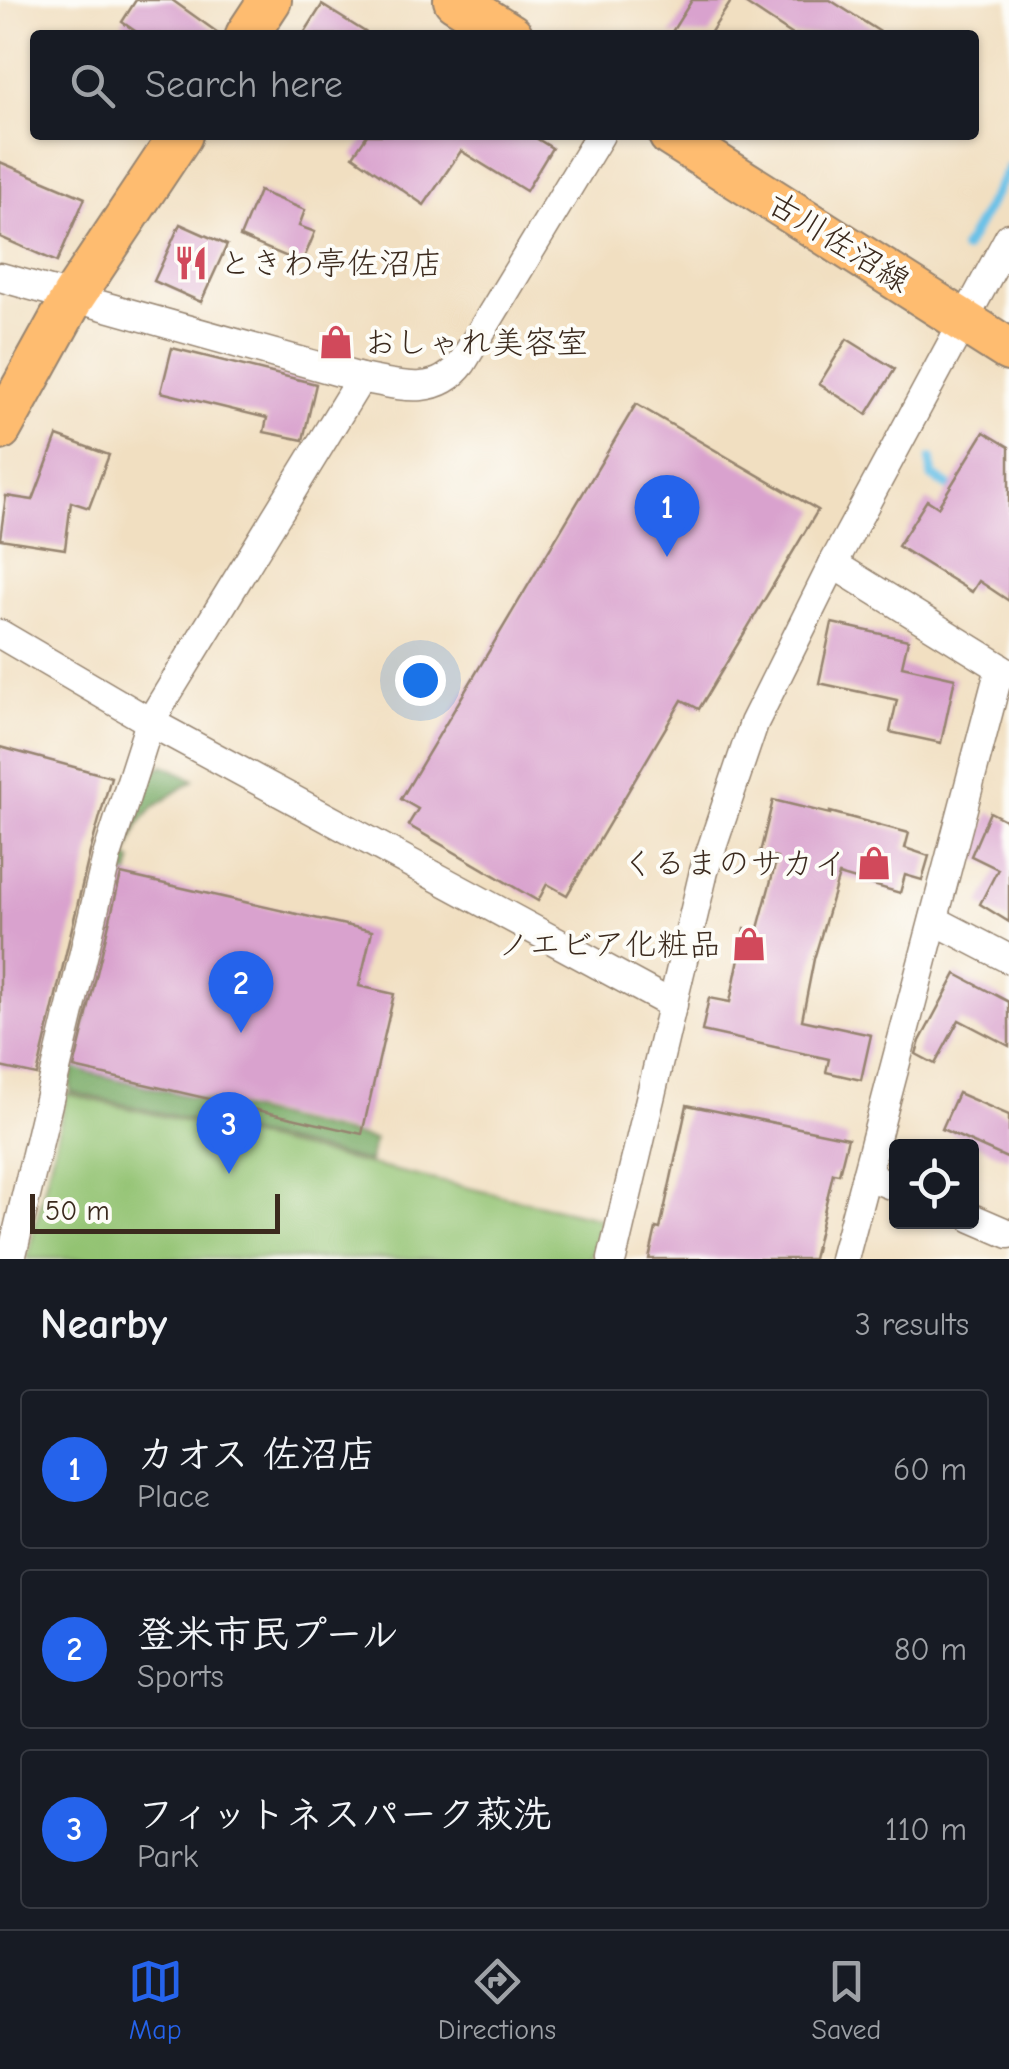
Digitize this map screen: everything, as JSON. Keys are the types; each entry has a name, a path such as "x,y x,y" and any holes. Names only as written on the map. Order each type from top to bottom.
{"main road":[{"path":"250,30 270,0"},
{"path":"455,0 503,30"},
{"path":"0,429 73,298 178,140"},
{"name":"古川佐沼線","path":"678,140 1009,350"}],"street":[{"path":"0,276 361,378 430,385 454,375 597,140"},
{"path":"612,1259 704,871 754,724 833,564 1009,237"},
{"path":"11,1259 107,856 150,722 361,378"},
{"path":"833,564 1004,671 844,1259"},
{"path":"0,634 150,722 672,1005"},
{"path":"934,920 1009,959"},
{"path":"866,1175 889,1185"},
{"path":"979,1221 1009,1234"}],"green space":[{"path":"164,765 194,780 154,807 138,825 127,857 132,861 86,1072 374,1140 369,1162 71,1092 123,857 154,770"},
{"path":"67,1094 601,1219 591,1259 27,1259"}],"building":[{"path":"136,0 172,0 214,30 134,30 122,22"},
{"path":"692,0 732,0 712,30 673,30"},
{"path":"740,0 830,0 877,30 785,30"},
{"path":"322,5 362,30 306,30"},
{"path":"364,140 539,140 552,148 526,191 461,151 424,205 353,156"},
{"path":"0,162 85,198 57,262 0,237"},
{"path":"259,191 305,210 299,226 315,232 302,263 240,237"},
{"name":"ときわ亭佐沼店","path":"180,224 227,245 201,302 154,281"},
{"path":"847,339 895,369 867,414 819,384"},
{"path":"172,348 316,384 303,440 264,432 267,418 161,392"},
{"path":"636,404 818,510 699,709 682,700 567,895 547,884 538,901 408,825 418,809 401,799"},
{"path":"984,432 1009,447 1009,601 979,581 972,592 898,546 927,500 938,507"},
{"path":"57,436 109,455 89,508 71,502 65,549 0,539 6,496 33,500"},
{"path":"832,623 908,640 902,666 955,678 941,743 890,732 897,700 819,683"},
{"path":"0,747 111,777 37,1075 0,1067"},
{"path":"773,800 909,833 905,848 929,856 922,880 905,875 900,893 839,875 814,959 802,1020 871,1035 861,1080 826,1072 829,1059 702,1031 709,998 730,1002 745,929 757,932 777,858 760,853"},
{"path":"990,812 1009,822 1009,922 980,904 998,869 971,856"},
{"path":"121,874 372,931 359,986 394,994 362,1134 74,1068"},
{"path":"956,974 1009,1002 1009,1046 959,1020 935,1064 916,1054"},
{"path":"958,1093 1009,1115 1009,1159 979,1146 979,1139 964,1139 942,1129"},
{"path":"687,1105 848,1138 839,1174 833,1173 813,1259 649,1259 656,1228 660,1229"}],"waterway":[{"path":"964,249 1009,168"},
{"path":"931,459 932,476 959,493"}],"place":[{"name":"ときわ亭佐沼店","path":"191,263"},
{"name":"おしゃれ美容室","path":"336,342"},
{"name":"カオス 佐沼店","path":"667,557"},
{"name":"くるまのサカイ","path":"874,863"},
{"name":"ノエビア化粧品","path":"749,944"},
{"name":"登米市民プール","path":"241,1033"},
{"name":"フィットネスパーク萩洗","path":"229,1174"}]}
